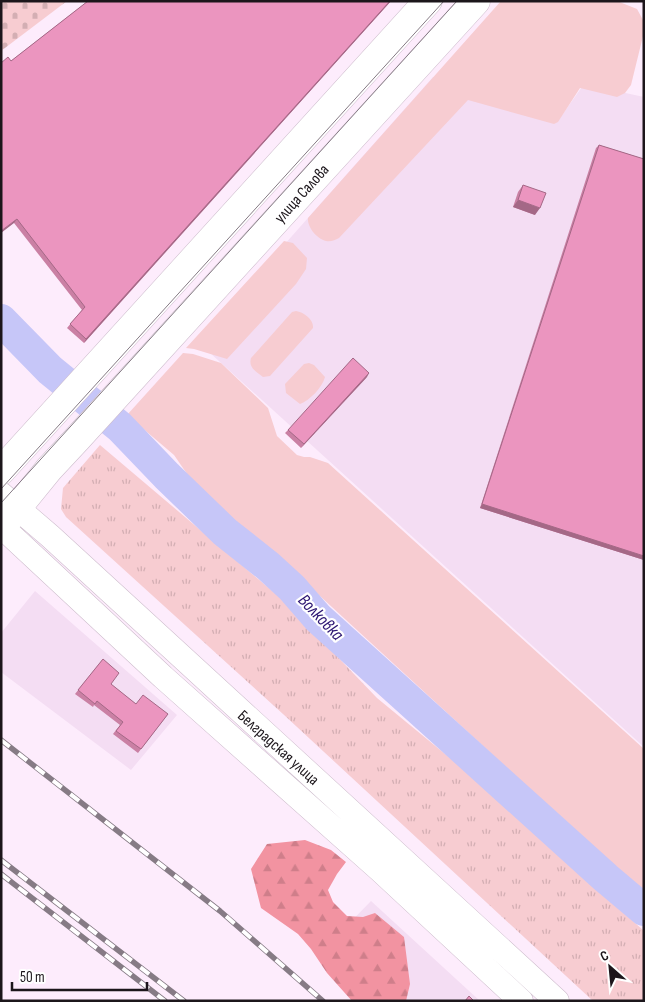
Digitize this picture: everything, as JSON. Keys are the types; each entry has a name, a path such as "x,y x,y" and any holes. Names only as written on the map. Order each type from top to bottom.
{"main road":[{"path":"1,471 428,1"},
{"name":"улица Салова","path":"5,516 476,1"}],"street":[{"name":"Белградская улица","path":"5,516 163,677 380,870 521,1001"},
{"name":"Белградская улица","path":"5,516 557,1001"}],"shaded area":[{"path":"433,77 560,118 584,84 644,97 644,747 198,342"},
{"path":"35,591 177,715 131,770 1,672 1,633"},
{"path":"371,901 480,1001 387,1001 328,945"}],"green space":[{"path":"1,1 67,1 1,51"},
{"path":"501,1 617,1 637,9 643,20 644,32 631,85 625,93 617,97 580,88 558,122 554,124 468,100 339,238 328,241 319,238 311,229 308,218"},
{"path":"284,241 293,243 307,258 306,269 296,284 227,359 186,348"},
{"path":"296,311 308,317 312,322 313,328 270,376 263,377 252,367 251,358 292,312"},
{"path":"183,353 193,354 221,363 268,408 277,436 297,455 328,463 644,749 644,894 283,562 249,537 194,484 174,455 127,415"},
{"path":"304,364 314,365 325,377 315,393 308,400 300,404 286,393 285,384"},
{"path":"100,445 283,600 377,698 467,772 644,931 644,1001 593,1001 283,714 66,517 61,509 63,488"},
{"path":"305,840 331,850 346,862 328,890 333,902 347,916 363,917 375,913 404,937 410,984 406,1001 352,1001 327,973 298,934 261,908 251,869 267,844"}],"building":[{"path":"88,1 390,1 86,339 70,324 85,307 17,219 1,231 1,63 8,57 11,61"},
{"path":"599,145 644,159 644,556 482,504"},
{"path":"523,185 546,193 540,208 518,200"},
{"path":"353,358 369,373 304,444 288,430"},
{"path":"103,659 119,673 111,684 136,704 143,695 168,714 141,749 116,731 123,722 97,701 95,704 78,690"},
{"path":"469,996 474,1001 465,1001"}],"waterway":[{"name":"Волковка","path":"1,320 50,370 120,427 225,532 292,588 318,618 606,878 644,910"}],"tram line":[{"path":"1,489 444,1"},
{"path":"1,503 457,1"}],"railway":[{"path":"1,740 220,911 323,1001"},
{"path":"1,860 184,1001"},
{"path":"1,874 165,1001"}]}
